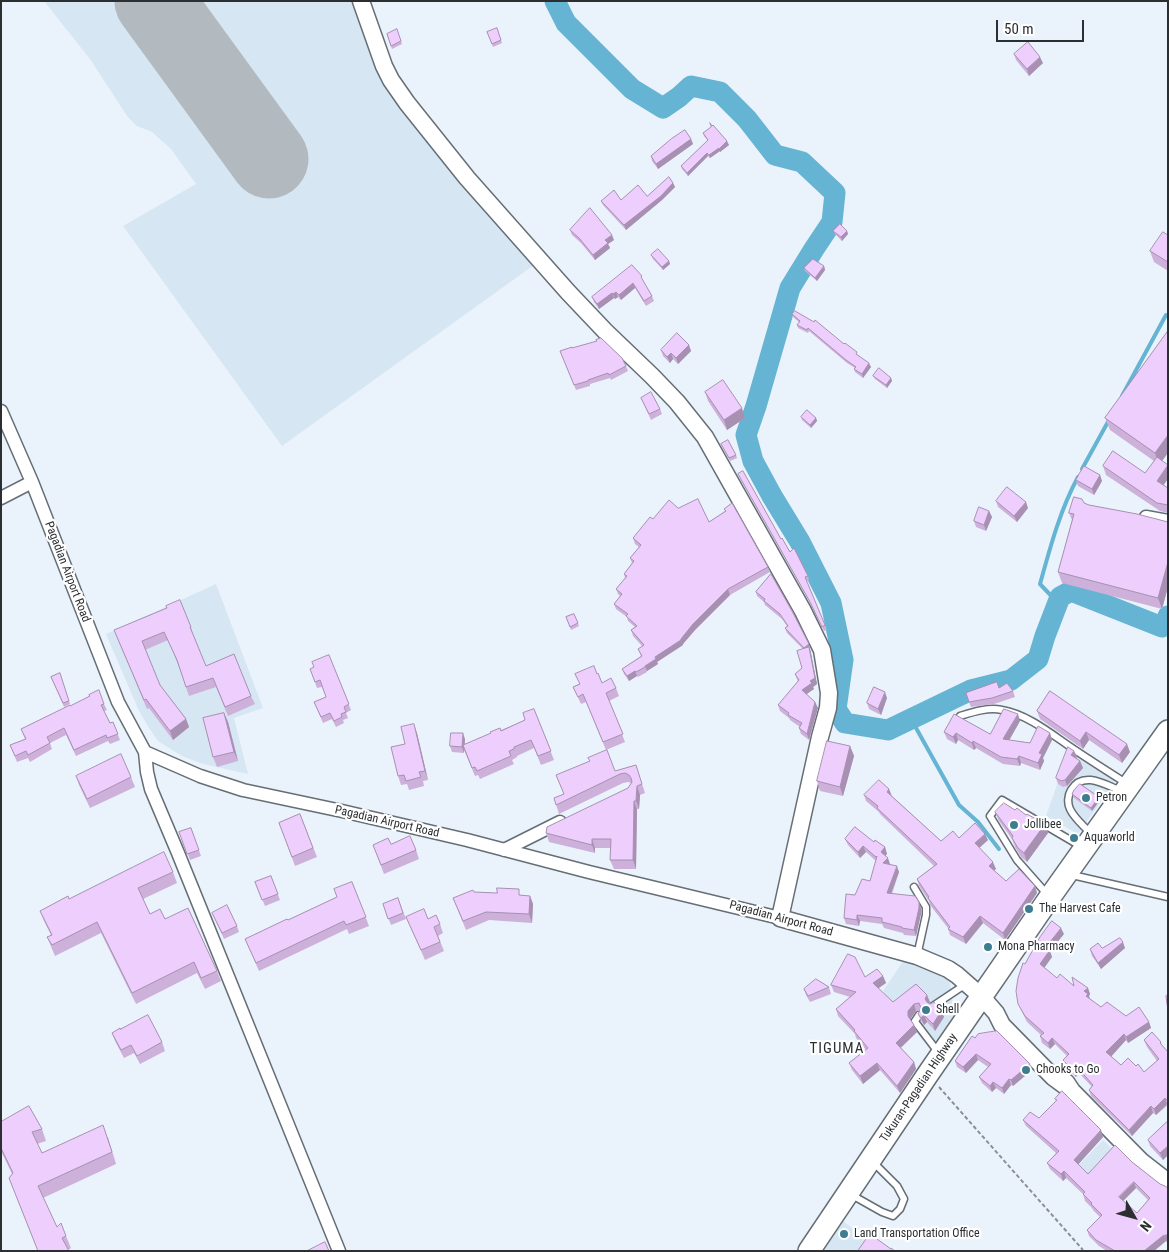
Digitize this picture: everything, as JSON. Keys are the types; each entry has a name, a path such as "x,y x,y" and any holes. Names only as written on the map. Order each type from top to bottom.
{"highway":[{"name":"Tukuran-Pagadian Highway","path":"809,1251 941,1055 974,990 1050,897 1168,730"}],"street":[{"path":"361,1 384,66 413,111 466,178 568,292 677,402 705,437 803,611 822,650 829,693 828,708 780,918"},
{"name":"Pagadian Airport Road","path":"1,411 32,482 118,702 145,752 200,776 243,790 342,811 780,918 917,956 948,969 958,975 974,990 996,1013 1002,1025 1036,1055 1053,1077 1072,1091 1141,1160 1168,1182"},
{"path":"1,498 32,482"},
{"path":"1134,515 1168,521"},
{"path":"145,752 151,789 339,1251"},
{"path":"504,850 575,816"}],"lane":[{"path":"960,716 986,710 1000,709 1011,712 1029,720 1127,789"},
{"path":"1088,842 1070,810 1068,799 1072,789 1079,782 1089,779 1127,789"},
{"path":"1050,897 1017,860 990,816 1002,800 1088,842"},
{"path":"1066,874 1168,897"},
{"path":"914,887 926,907 917,956"},
{"path":"933,1006 974,990"},
{"path":"920,1015 915,1021 916,1023 941,1055"},
{"path":"848,1193 893,1216 900,1209 904,1199 898,1186 870,1159"}],"path":[{"path":"928,1074 1083,1250"}],"shaded area":[{"path":"44,1 355,1 385,86 534,265 282,446 123,226 196,184 171,149 152,132 137,126 127,116 90,59"},
{"path":"216,584 263,708 234,718 248,774 203,764 182,756 158,741 139,711 106,634"},
{"path":"1070,748 1116,780 1078,834 1046,816"},
{"path":"906,957 950,981 954,1019 933,1053 883,991"},
{"path":"1103,1140 1115,1151 1091,1178 1078,1166"},
{"name":"Land Transportation Office","path":"839,1218 883,1251 816,1251"}],"building":[{"path":"497,28 501,40 492,44 487,32"},
{"path":"397,29 401,41 391,46 387,34"},
{"path":"1028,42 1040,57 1027,69 1014,54"},
{"path":"710,123 727,141 709,155 707,153 687,173 681,166 708,140 703,133 711,127"},
{"path":"685,130 691,139 656,164 651,156"},
{"path":"669,177 673,183 661,196 624,225 601,201 614,190 621,200 638,185 647,196"},
{"path":"590,208 612,235 605,240 608,243 593,255 570,230"},
{"path":"840,224 847,231 841,237 833,231"},
{"path":"1163,232 1168,235 1168,262 1150,251"},
{"path":"658,249 669,261 662,267 651,255"},
{"path":"813,259 824,266 815,278 804,268"},
{"path":"632,265 642,276 652,296 644,301 633,283 619,295 616,292 612,293 597,304 592,297"},
{"path":"795,311 814,322 815,320 869,363 862,374 808,328 807,330 797,325 800,321 792,314"},
{"path":"1168,331 1168,435 1155,453 1105,418"},
{"path":"677,333 689,345 676,358 671,353 667,357 661,350"},
{"path":"601,338 622,358 626,366 609,375 608,373 574,385 560,351 597,341"},
{"path":"879,368 891,378 886,385 873,376"},
{"path":"723,380 742,408 724,420 705,392"},
{"path":"651,392 660,409 649,414 641,398"},
{"path":"807,410 816,418 810,425 801,417"},
{"path":"728,440 736,455 729,458 721,444"},
{"path":"1113,451 1145,473 1157,457 1168,465 1157,481 1168,488 1168,505 1157,503 1103,466"},
{"path":"1084,466 1100,475 1092,489 1076,480"},
{"path":"743,471 781,539 790,552 794,548 808,576 805,577 825,625 822,627 810,602 738,474"},
{"path":"1007,487 1026,502 1014,516 996,501"},
{"path":"1074,497 1082,499 1084,503 1089,505 1168,522 1168,562 1158,598 1058,572 1074,514 1069,513"},
{"path":"698,499 709,522 726,511 724,509 732,503 768,567 728,589 693,624 681,640 655,657 656,659 645,667 627,676 622,669 642,656 638,649 644,645 631,630 637,626 626,616 628,614 614,604 622,594 616,589 627,576 624,574 634,561 630,558 641,545 633,538 650,517 653,519 669,500 678,508"},
{"path":"979,507 989,511 984,525 974,521"},
{"path":"771,574 809,644 804,648 785,628 788,626 780,614 756,592"},
{"path":"180,600 206,666 234,654 251,696 225,707 213,678 186,687 177,660 164,632 142,641 160,685 186,719 170,731 146,699 144,700 114,630 167,608 166,606"},
{"path":"574,614 578,623 570,627 566,617"},
{"path":"809,647 815,678 810,681 812,683 802,690 815,702 807,734 799,728 802,723 788,715 789,713 778,705 799,680 795,674 802,668 797,651"},
{"path":"329,655 349,704 344,707 346,712 341,714 342,717 334,721 330,713 321,717 314,702 326,697 320,680 315,682 310,669 314,667 312,662"},
{"path":"594,666 602,683 611,678 616,688 606,693 623,734 603,742 583,694 578,697 573,687 580,684 575,674"},
{"path":"60,673 69,701 63,703 51,677"},
{"path":"997,682 999,688 1007,683 1013,691 992,698 969,702 966,693"},
{"path":"874,687 885,692 878,709 867,703"},
{"path":"99,690 104,704 101,705 110,723 113,722 118,734 107,738 106,735 74,750 64,728 47,737 50,743 28,755 26,751 15,756 10,745 26,739 21,729"},
{"path":"1050,691 1127,744 1119,755 1086,732 1080,741 1037,711"},
{"path":"534,709 551,751 538,756 531,740 509,751 511,756 477,771 475,767 472,768 463,745 490,732 500,728 501,731 525,720 523,713"},
{"path":"1004,709 1018,714 1003,739 1030,743 1038,726 1050,733 1039,753 1042,754 1038,763 1019,756 1017,759 1001,757 956,733 953,737 944,732 954,714 990,734"},
{"path":"224,713 234,752 213,757 203,718"},
{"path":"414,724 425,771 419,772 421,777 406,781 404,775 398,776 391,747 405,744 401,727"},
{"path":"451,733 463,733 462,747 450,746"},
{"path":"827,741 850,746 840,787 817,781"},
{"path":"1068,747 1074,751 1071,755 1080,761 1065,780 1061,781 1056,778"},
{"path":"607,750 615,771 636,765 642,784 637,786 636,801 634,801 633,860 610,860 611,839 592,839 592,845 546,833 547,827 628,788 632,782 631,778 625,773 620,774 556,805 554,798 564,794 556,775 590,761 588,758"},
{"path":"121,754 131,777 87,799 76,776"},
{"path":"879,780 889,789 887,792 941,841 953,831 959,838 975,823 985,834 975,843 993,862 989,866 1006,881 1019,869 1035,886 1003,933 980,916 963,937 948,929 950,927 928,898 917,879 937,864 877,808 878,806 864,795"},
{"name":"Petron","path":"1080,784 1099,797 1091,808 1072,794"},
{"path":"1004,803 1045,824 1024,853 1018,848 1012,838 1013,836 995,812"},
{"path":"300,814 313,848 292,857 279,823"},
{"path":"855,827 874,842 875,840 885,847 881,852 888,858 883,863 897,866 887,893 915,896 919,902 914,930 882,922 882,918 857,915 857,920 844,918 846,894 855,895 862,879 870,881 877,856 863,846 858,852 845,839"},
{"path":"191,828 199,850 187,854 179,832"},
{"path":"410,836 416,850 381,865 373,845 388,838 391,844"},
{"path":"164,852 173,872 138,888 150,914 160,909 165,919 188,908 217,971 201,978 194,962 132,993 97,922 52,945 47,937 52,935 40,911 68,896 69,899"},
{"path":"271,876 278,894 262,900 255,882"},
{"path":"352,882 366,917 346,925 344,921 256,963 245,939 337,897 334,889"},
{"path":"497,888 519,889 519,895 530,896 529,914 486,912 463,921 453,898 473,890 474,892 497,893"},
{"path":"398,898 403,913 388,919 383,904"},
{"path":"227,905 237,926 222,933 212,913"},
{"path":"424,909 428,919 436,915 440,924 434,927 440,942 421,950 406,917"},
{"path":"1052,921 1061,928 1046,947 1050,950 1040,964 1057,978 1060,974 1074,986 1072,977 1088,988 1084,991 1088,994 1086,996 1101,1007 1107,1002 1126,1016 1139,1007 1149,1022 1126,1037 1124,1034 1106,1052 1121,1065 1128,1058 1136,1066 1138,1064 1144,1072 1159,1059 1144,1040 1152,1032 1168,1052 1168,1101 1165,1098 1154,1109 1151,1106 1129,1130 1089,1090 1093,1085 1077,1067 1073,1071 1063,1060 1069,1054 1052,1038 1048,1043 1040,1036 1044,1033 1025,1016 1018,1004 1016,991 1023,963 1025,964 1040,937"},
{"path":"1120,938 1123,942 1098,963 1090,949 1098,943 1102,948"},
{"path":"848,954 855,957 865,977 877,969 883,976 873,983 893,1002 916,984 927,995 925,999 927,1002 930,1004 934,1002 942,1010 933,1024 924,1015 921,1018 918,1014 921,1008 919,1003 914,1004 908,1011 908,1016 914,1025 896,1043 914,1062 897,1086 877,1063 860,1076 849,1063 868,1048 836,1009 856,992 831,985"},
{"path":"816,979 829,987 808,996 804,989"},
{"path":"1168,995 1168,1011 1166,996"},
{"path":"148,1015 162,1042 137,1056 131,1045 121,1050 112,1033"},
{"path":"997,1031 1030,1064 1011,1080 1009,1079 1002,1088 993,1082 990,1086 979,1077 991,1064 976,1054 963,1067 955,1061 972,1036 975,1038 978,1034"},
{"path":"1062,1091 1101,1130 1074,1160 1088,1174 1115,1145 1132,1162 1168,1188 1168,1234 1144,1251 1115,1251 1096,1240 1087,1230 1102,1215 1083,1194 1085,1192 1064,1171 1061,1174 1047,1163 1059,1151 1023,1120 1030,1112 1039,1118 1057,1100 1055,1099","holes":["1134,1182 1150,1198 1137,1213 1119,1197"]},
{"path":"29,1106 42,1129 32,1132 42,1153 103,1125 112,1152 38,1186 57,1227 61,1223 66,1236 62,1238 69,1251 38,1251 9,1178 13,1173 1,1148 1,1122"},
{"path":"1168,1121 1168,1146 1160,1153 1148,1140"},
{"path":"870,1234 891,1249 895,1251 858,1251"},
{"path":"325,1242 329,1251 307,1251"}],"waterway":[{"path":"555,1 566,23 632,89 663,108 691,86 720,92 747,119 775,155 802,162 835,193 832,222 790,288 746,435 753,461 800,542 831,603 843,660 836,709 845,723 888,730 971,690 1011,680 1038,659 1060,597 1071,591 1162,627 1168,616"},
{"path":"1122,396 1166,315"},
{"path":"1082,469 1109,420"},
{"path":"1058,603 1040,584 1061,516 1078,477"},
{"path":"911,719 959,805 978,822 999,849"}],"runway":[{"path":"154,1 269,159"}],"place":[{"name":"Petron","path":"1086,798"},
{"name":"Jollibee","path":"1014,825"},
{"name":"Aquaworld","path":"1074,838"},
{"name":"The Harvest Cafe","path":"1029,909"},
{"name":"Mona Pharmacy","path":"988,947"},
{"name":"Shell","path":"926,1010"},
{"name":"Chooks to Go","path":"1026,1070"},
{"name":"Land Transportation Office","path":"844,1234"}],"district":[{"name":"TIGUMA","path":"837,1049"}]}
